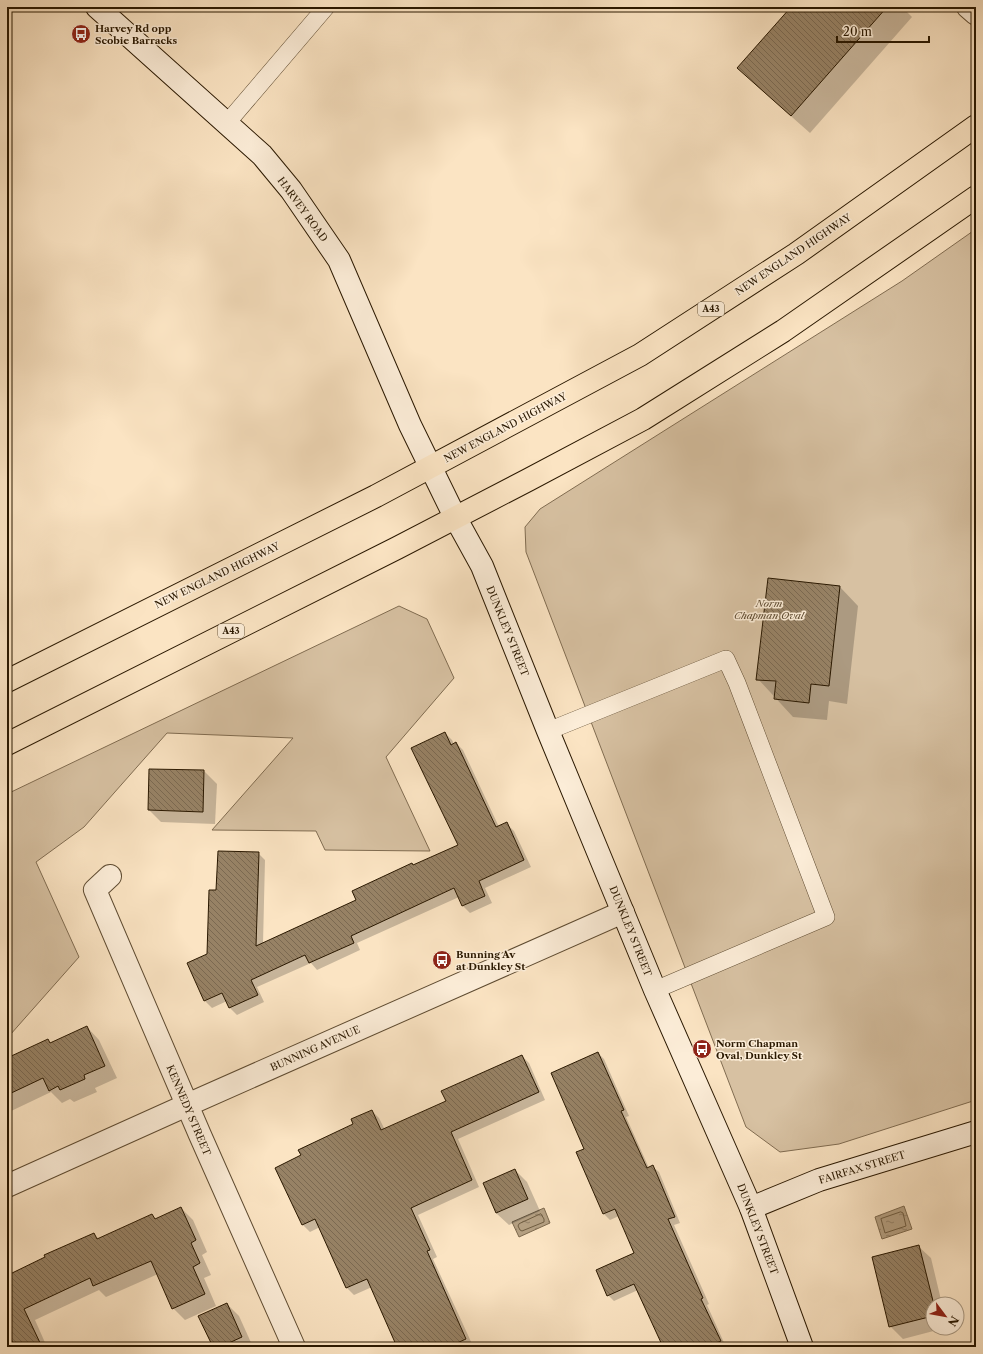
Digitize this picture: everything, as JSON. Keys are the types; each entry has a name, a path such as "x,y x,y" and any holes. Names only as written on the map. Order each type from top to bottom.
{"highway":[{"name":"NEW ENGLAND HIGHWAY","path":"7,681 376,496 640,355 796,254 976,126"},
{"name":"A43","path":"7,744 455,517 643,419 782,331 976,197"}],"street":[{"name":"HARVEY ROAD","path":"96,7 262,155 291,190 339,260 410,425 455,517"},
{"path":"968,7 976,14"},
{"name":"DUNKLEY STREET","path":"455,517 482,566 548,731 655,990 751,1208 802,1347"},
{"name":"KENNEDY STREET","path":"110,876 95,890 187,1105 294,1347"},
{"name":"BUNNING AVENUE","path":"7,1186 623,912"},
{"name":"FAIRFAX STREET","path":"751,1208 819,1180 976,1132"}],"lane":[{"path":"227,123 326,7"},
{"path":"548,731 726,659 737,683 826,917 655,990"}],"green space":[{"name":"Norm Chapman Oval","path":"976,229 976,1100 839,1144 780,1152 746,1127 526,552 525,527 540,509 902,281"},
{"path":"399,606 427,619 454,678 386,757 430,851 325,850 316,831 212,830 293,738 167,733 84,827 36,862 79,957 10,1035 7,1035 7,794"}],"water":[{"path":"904,1206 912,1229 882,1239 875,1217"},
{"path":"544,1208 550,1223 519,1237 512,1222"}],"building":[{"path":"791,7 887,7 791,116 737,68"},
{"path":"768,578 840,586 829,686 811,684 809,703 774,699 776,681 756,680"},
{"path":"445,732 451,745 456,742 496,827 507,822 524,860 479,881 485,896 462,906 454,888 351,936 354,943 309,963 305,955 251,980 258,995 229,1008 222,993 204,1001 187,963 207,954 209,890 216,890 218,851 259,852 256,946 356,900 352,891 412,863 413,865 458,845 411,748"},
{"path":"149,769 204,770 203,812 148,810"},
{"path":"87,1026 105,1066 84,1075 85,1079 60,1090 58,1086 49,1091 43,1078 7,1095 7,1058 48,1039 50,1043"},
{"path":"598,1052 624,1110 621,1111 647,1168 653,1165 675,1217 668,1219 703,1298 701,1299 721,1341 707,1347 663,1347 634,1284 607,1296 596,1270 634,1253 615,1209 603,1214 576,1152 584,1149 551,1073"},
{"path":"522,1055 539,1092 451,1132 472,1180 411,1208 430,1250 427,1251 466,1339 448,1347 397,1347 367,1279 346,1288 315,1219 302,1225 275,1168 301,1155 298,1150 353,1124 351,1119 372,1110 381,1130 446,1101 441,1091"},
{"path":"515,1169 528,1199 496,1213 483,1183"},
{"path":"181,1207 196,1240 191,1243 200,1263 193,1267 205,1294 172,1309 151,1261 93,1286 90,1278 24,1309 42,1347 15,1347 7,1331 7,1273 8,1275 45,1257 44,1255 94,1233 97,1239 152,1214 155,1219"},
{"path":"919,1245 932,1296 925,1296 925,1318 889,1327 872,1257"},
{"path":"227,1303 242,1337 220,1347 213,1347 198,1316"}],"place":[{"name":"Harvey Rd opp Scobie Barracks","path":"81,34"},
{"name":"Bunning Av at Dunkley St","path":"442,960"},
{"name":"Norm Chapman Oval, Dunkley St","path":"702,1049"}]}
